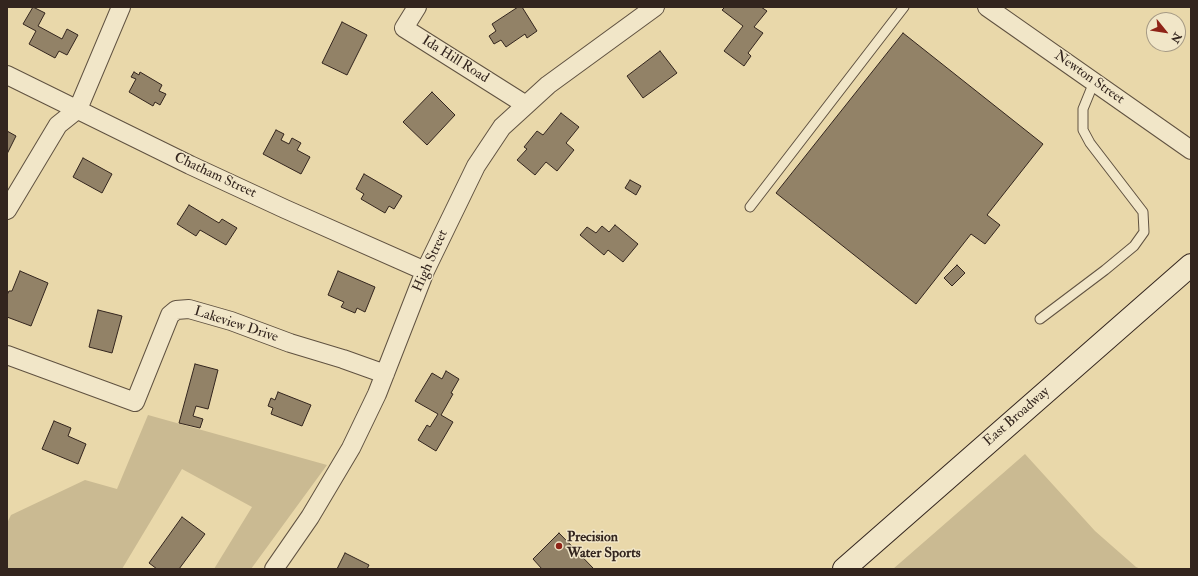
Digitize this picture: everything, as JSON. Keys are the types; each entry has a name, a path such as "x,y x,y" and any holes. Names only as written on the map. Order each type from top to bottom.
{"main road":[{"name":"East Broadway","path":"844,569 1191,265"}],"street":[{"path":"7,210 58,125 78,109 121,7"},
{"name":"Ida Hill Road","path":"417,7 404,28 526,105"},
{"name":"High Street","path":"274,569 310,517 363,424 385,374 425,271 476,166 502,127 548,85 655,7"},
{"name":"Newton Street","path":"987,7 1191,150"},
{"name":"Chatham Street","path":"7,74 265,200 425,271"},
{"name":"Lakeview Drive","path":"7,355 135,402 170,315 176,310 189,309 231,321 290,343 343,359 385,374"}],"lane":[{"path":"750,208 904,7"},
{"path":"1040,319 1106,270 1134,246 1144,232 1143,212 1090,143 1083,130 1083,109 1094,82"}],"shaded area":[{"path":"148,415 327,465 251,569 214,569 252,507 182,469 122,569 7,569 7,523 11,515 85,480 117,489"},
{"path":"1025,454 1095,531 1136,567 1141,569 893,569"}],"building":[{"path":"33,7 45,13 38,26 62,39 67,29 78,35 67,55 59,51 55,58 29,44 36,31 23,24"},
{"path":"518,7 522,7 537,31 527,38 525,34 506,47 501,40 494,44 489,36 496,31 492,24"},
{"path":"725,7 761,7 767,11 754,27 763,33 748,53 751,56 744,66 724,51 743,26 722,10"},
{"path":"342,22 367,35 347,75 322,63"},
{"path":"903,33 1043,144 987,215 1000,225 985,244 971,234 916,304 776,193"},
{"path":"660,51 677,73 643,98 627,76"},
{"path":"134,72 139,75 140,72 162,85 159,91 166,94 160,105 155,102 153,106 129,92 136,79 131,77"},
{"path":"432,92 455,115 427,145 403,122"},
{"path":"561,113 579,127 566,143 574,150 557,171 546,162 535,175 517,160 527,149 524,147 537,131 543,135"},
{"path":"276,130 284,134 281,140 289,144 292,138 301,143 297,150 310,157 301,174 263,154"},
{"path":"7,131 16,136 7,154"},
{"path":"83,158 112,174 102,193 73,177"},
{"path":"364,174 402,196 394,209 389,206 385,213 361,199 364,194 356,189"},
{"path":"630,180 641,186 636,195 625,188"},
{"path":"189,205 219,223 222,219 237,228 226,245 200,230 196,236 177,224"},
{"path":"615,225 638,244 623,262 608,250 604,255 580,235 587,227 596,233 602,226 609,232"},
{"path":"957,265 965,273 952,286 944,278"},
{"path":"20,271 48,283 31,326 7,317 7,295 9,291 12,291"},
{"path":"338,271 375,287 365,312 357,308 355,313 341,307 344,302 328,295"},
{"path":"98,310 122,316 112,353 89,347"},
{"path":"195,364 218,370 208,409 196,406 193,416 203,419 200,428 179,423"},
{"path":"446,371 459,379 451,393 453,394 441,415 453,422 436,451 418,440 427,425 430,427 438,414 415,401 432,373 442,379"},
{"path":"278,392 311,405 302,426 271,414 273,408 268,406 271,398 275,400"},
{"path":"54,421 71,428 68,436 86,444 78,464 42,449"},
{"path":"182,517 205,534 179,569 157,569 149,563"},
{"name":"Precision Water Sports","path":"559,533 594,569 542,569 533,559"},
{"path":"345,553 369,565 367,569 337,569"}],"place":[{"name":"Precision Water Sports","path":"559,546"}]}
